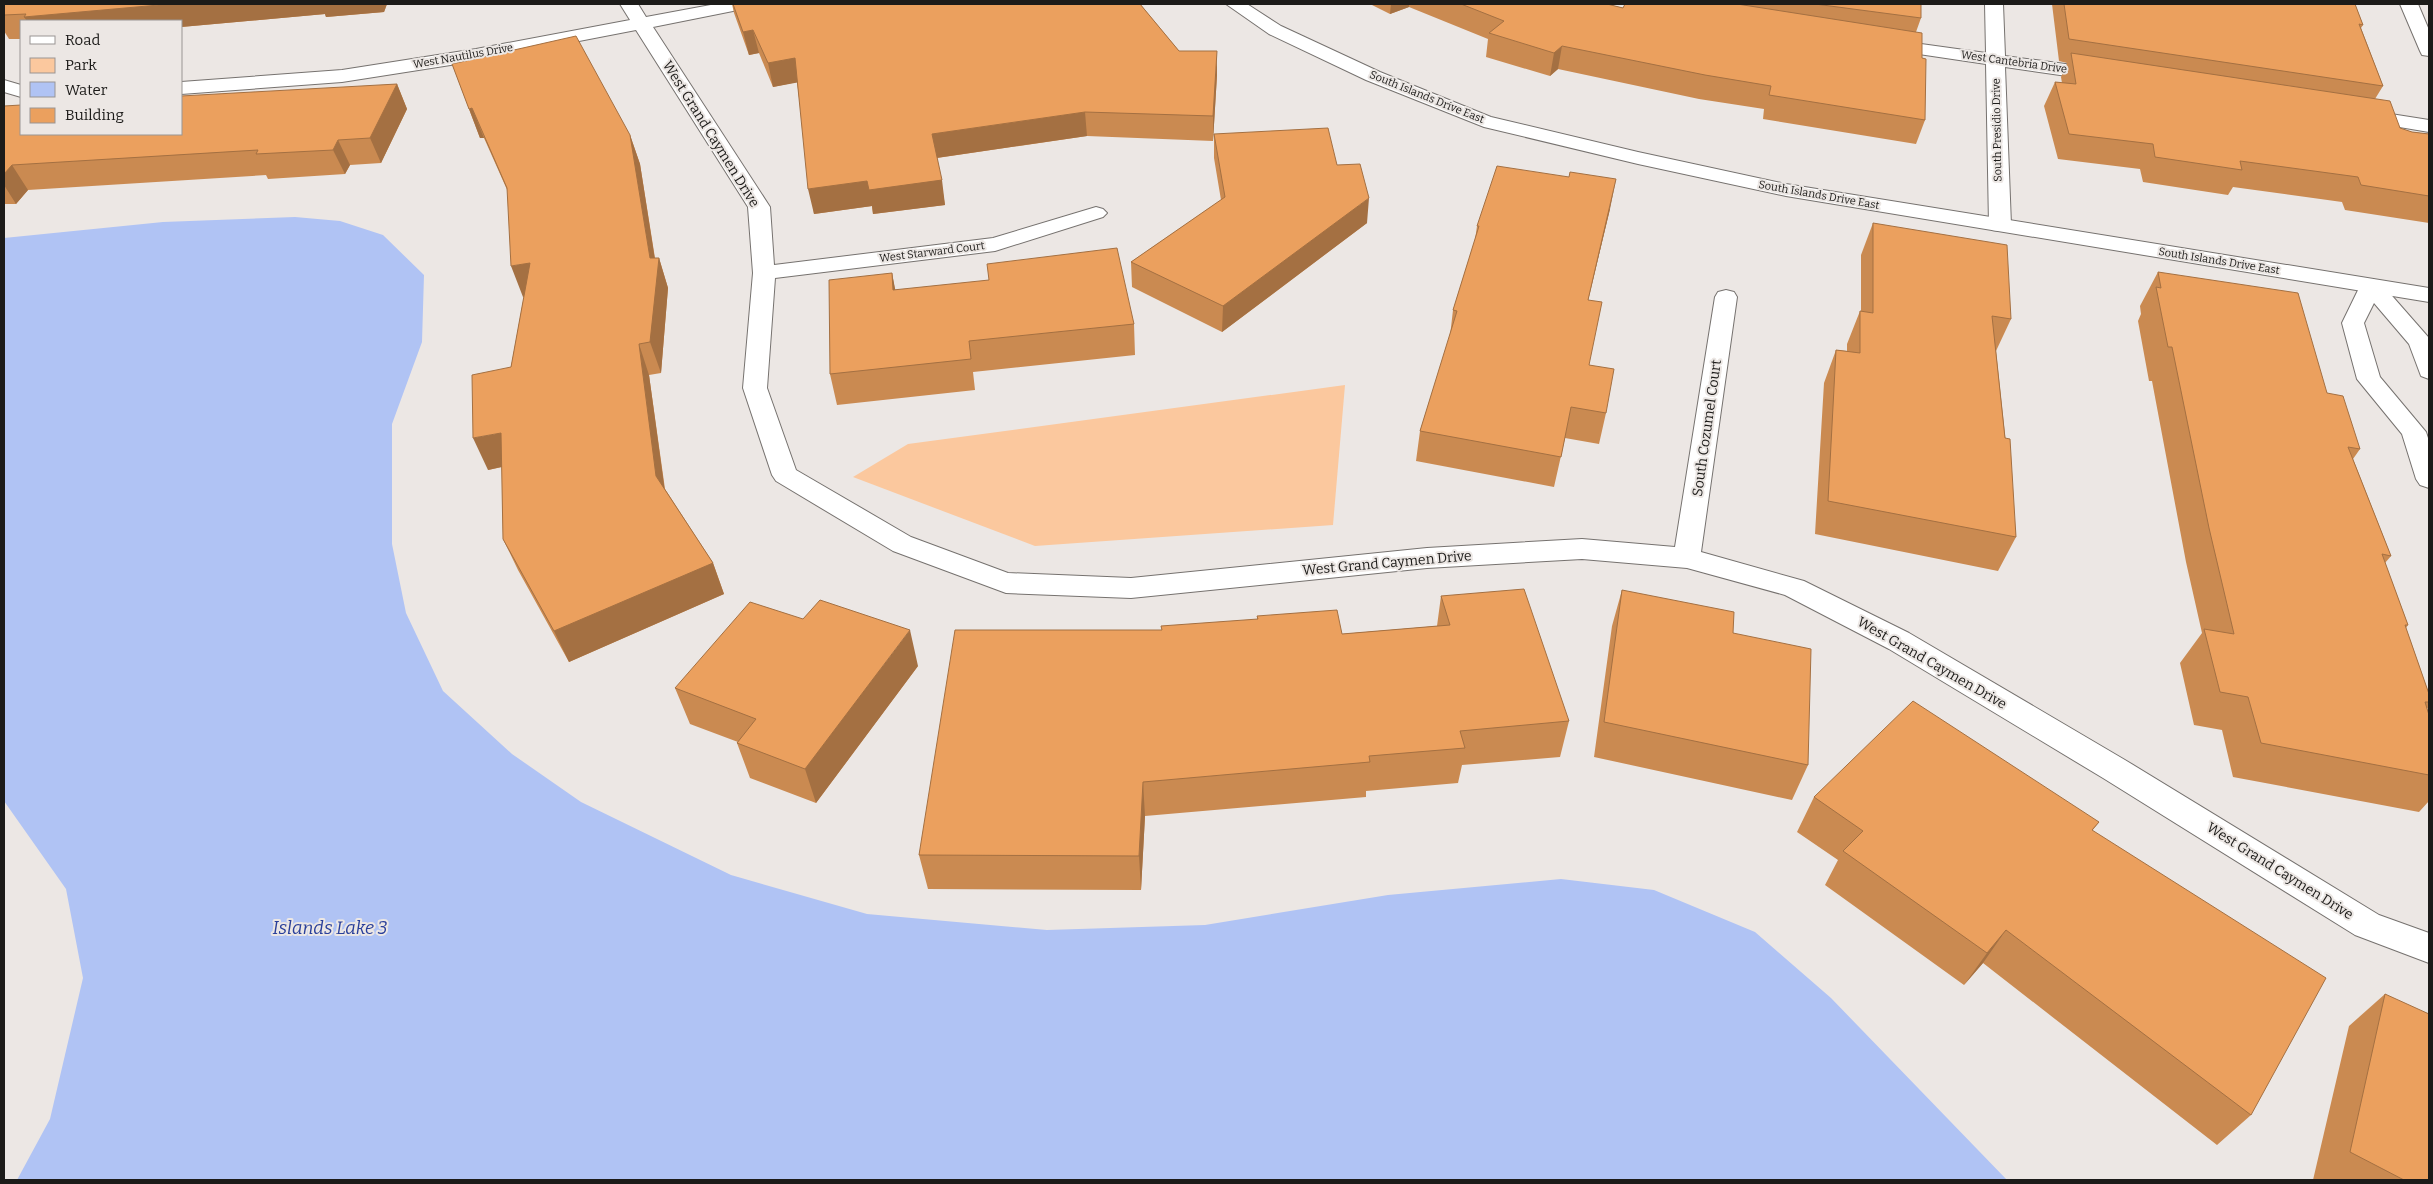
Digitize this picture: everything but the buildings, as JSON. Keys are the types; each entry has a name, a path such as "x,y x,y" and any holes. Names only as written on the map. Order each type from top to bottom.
{"street":[{"name":"West Nautilus Drive","path":"182,88 342,76 476,55 634,14 743,4"},
{"name":"South Islands Drive East","path":"1235,4 1275,30 1373,76 1484,121 1638,158 1786,190 2429,295"},
{"name":"South Presidio Drive","path":"1994,4 2000,226"},
{"path":"2409,4 2429,51"},
{"name":"West Grand Caymen Drive","path":"634,14 728,155 759,207 764,273 755,388 786,475 902,544 1006,583 1131,588 1427,558 1582,549 1687,558 1794,588 1898,641 2114,769 2367,925 2429,948"},
{"name":"West Cantebria Drive","path":"1869,42 2116,77"},
{"path":"4,86 20,91"},
{"path":"2341,112 2429,126"},
{"name":"West Starward Court","path":"764,273 995,244 1096,213"},
{"path":"2429,371 2420,342 2371,286 2353,323 2369,379 2422,424 2429,479"},
{"name":"South Cozumel Court","path":"1687,558 1726,297"}],"green space":[{"path":"1345,385 1333,525 1035,546 853,477 908,444"}],"water":[{"name":"Islands Lake 3","path":"295,217 340,221 383,235 424,275 422,342 392,424 392,544 406,613 443,691 512,754 581,802 731,875 867,914 1047,930 1205,925 1388,895 1561,879 1654,890 1755,932 1831,998 2007,1180 17,1180 50,1119 83,978 66,889 4,801 4,238 163,222"}]}
